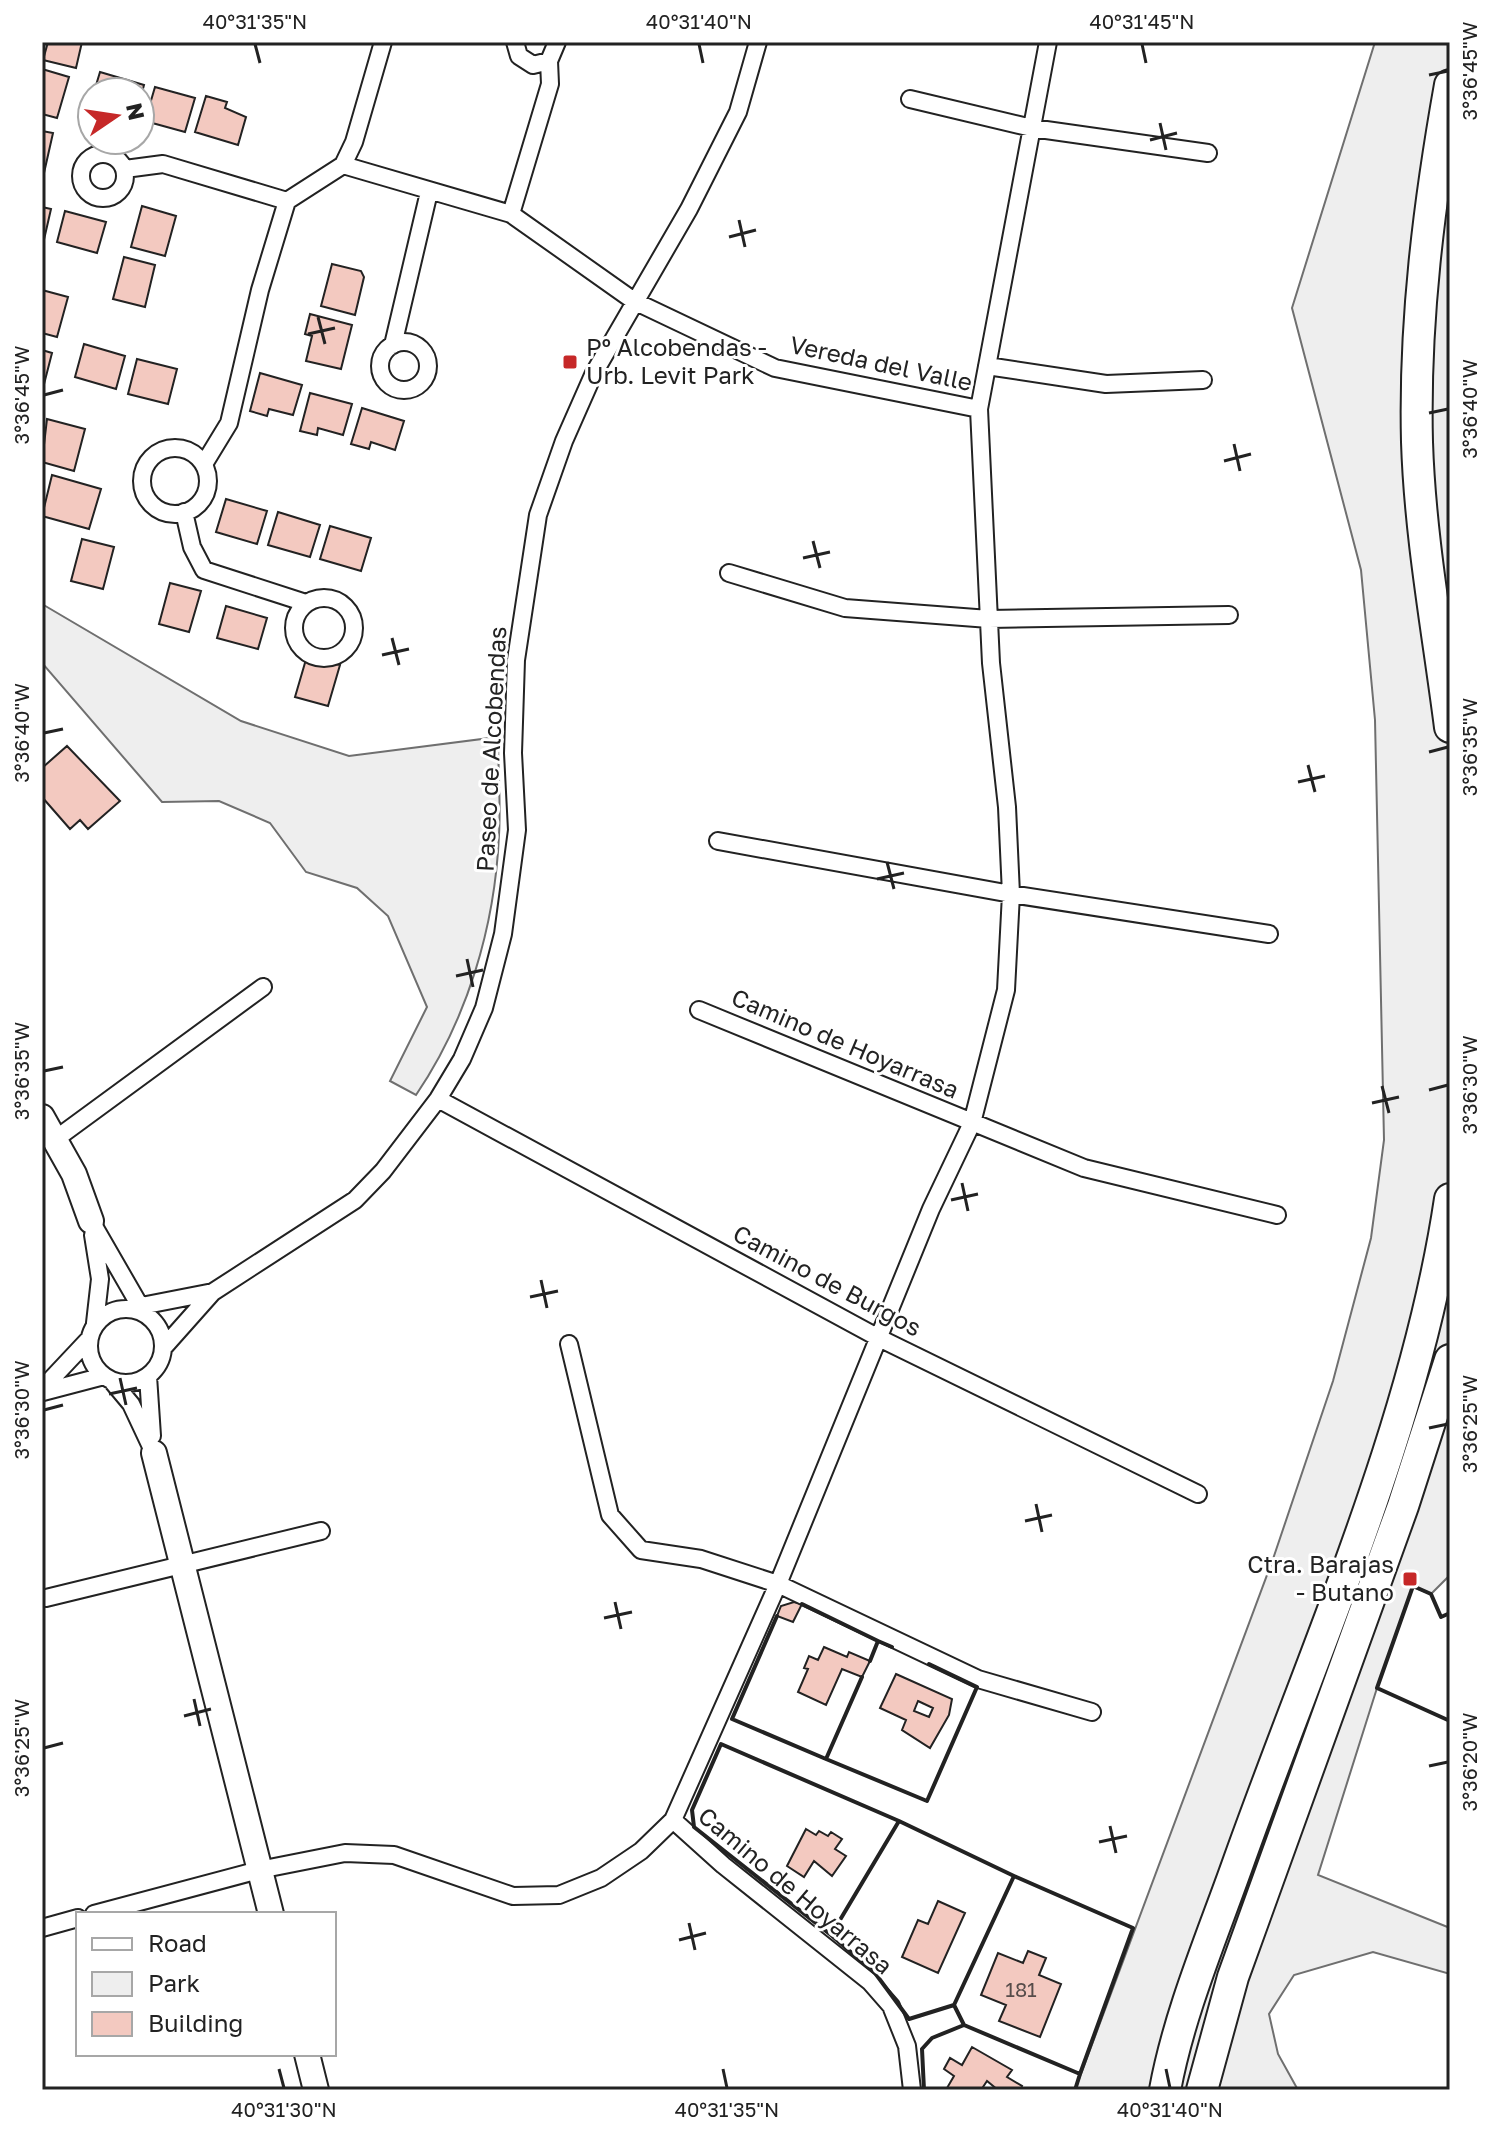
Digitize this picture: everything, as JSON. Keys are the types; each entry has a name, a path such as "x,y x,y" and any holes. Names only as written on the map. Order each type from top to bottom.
{"highway":[{"path":"1450,85 1431,204 1420,309 1417,443 1450,727"},
{"path":"1165,2090 1200,1969 1353,1551 1411,1377 1435,1281 1450,1199"},
{"path":"1202,2090 1233,1977 1403,1506 1450,1360"}],"street":[{"path":"204,464 184,449 171,448 159,452 143,472 143,485 156,507 167,513 184,512 202,501 207,489 204,464 229,423 260,290 287,201 343,165 354,142 383,42"},
{"path":"515,42 519,56 525,62 533,65 549,61"},
{"path":"511,214 550,84 549,61 557,42"},
{"name":"Paseo de Alcobendas","path":"164,1347 213,1292 355,1200 383,1171 438,1099 462,1059 484,1008 503,934 517,830 513,753 516,660 538,515 564,441 594,373 689,209 738,112 758,42"},
{"name":"Camino de Hoyarrasa","path":"102,1912 259,1870 345,1853 394,1855 513,1896 559,1895 601,1878 641,1851 673,1820 778,1584 877,1337 972,1123 1006,990 1011,894 1007,807 989,619 979,409 1048,42"},
{"path":"910,99 1032,128 1208,153"},
{"path":"125,169 163,164 287,201"},
{"name":"Vereda del Valle","path":"343,165 511,214 634,301 775,368 979,409"},
{"path":"393,345 429,192"},
{"path":"987,366 1106,384 1203,380"},
{"path":"184,512 192,547 204,570 306,603"},
{"path":"729,573 845,608 989,619 1229,615"},
{"path":"718,841 1011,894 1269,934"},
{"path":"57,1138 263,987"},
{"name":"Camino de Hoyarrasa","path":"699,1010 1084,1168 1277,1215"},
{"name":"Camino de Burgos","path":"438,1099 877,1337 1198,1494"},
{"path":"42,1117 57,1138 91,1221 138,1309 156,1324 164,1347 161,1359 148,1376 135,1383 108,1378 42,1391"},
{"path":"91,1221 100,1279 92,1331 93,1364 131,1404 154,1453"},
{"name":"Paseo de Alcobendas","path":"138,1309 213,1292"},
{"path":"42,1391 113,1310 138,1309"},
{"path":"569,1344 610,1515 641,1550 701,1559 778,1584 978,1679 1092,1712"},
{"path":"148,1376 147,1395 154,1453 270,1912"},
{"path":"46,1598 321,1531"},
{"name":"Camino de Hoyarrasa","path":"673,1820 723,1865 870,1982 891,2006 907,2046 912,2090"},
{"path":"42,1928 76,1919"},
{"path":"308,2056 316,2090"}],"green space":[{"path":"1375,42 1450,42 1450,1575 1431,1594 1413,1587 1377,1688 1318,1875 1450,1928 1450,1974 1373,1952 1294,1975 1269,2014 1278,2054 1298,2090 1075,2090 1273,1559 1333,1381 1371,1238 1384,1140 1375,720 1361,570 1292,308"},
{"path":"42,604 241,721 349,756 498,737 499,835 492,904 464,1004 450,1036 416,1095 390,1081 427,1007 388,916 357,888 306,872 270,823 219,801 162,802 42,663"}],"building":[{"path":"48,42 82,42 76,68 43,60"},
{"path":"42,69 69,77 57,118 42,114"},
{"path":"156,87 195,98 185,132 156,124"},
{"path":"206,96 227,102 225,108 246,117 238,145 195,132"},
{"path":"42,131 53,133 44,173 42,172"},
{"path":"142,206 176,216 165,256 131,247"},
{"path":"42,207 51,209 43,244 42,244"},
{"path":"65,211 106,222 97,253 57,242"},
{"path":"124,257 155,265 145,307 113,299"},
{"path":"332,264 361,271 364,277 355,315 321,306"},
{"path":"42,290 68,297 57,337 42,333"},
{"path":"310,314 352,325 341,369 306,361 312,336 305,334"},
{"path":"84,344 125,356 116,389 75,377"},
{"path":"42,350 52,353 42,392"},
{"path":"137,359 177,369 168,404 128,394"},
{"path":"260,373 302,385 293,415 269,409 267,416 250,411"},
{"path":"310,393 352,404 343,435 318,428 317,435 300,431"},
{"path":"362,408 404,421 395,450 371,442 369,449 351,444"},
{"path":"47,419 85,429 74,471 42,462"},
{"path":"52,475 101,489 89,529 42,516"},
{"path":"226,499 267,511 257,544 216,532"},
{"path":"278,512 320,525 310,557 268,545"},
{"path":"330,526 371,538 361,571 320,559"},
{"path":"82,539 114,547 103,589 71,581"},
{"path":"170,583 201,591 189,632 159,624"},
{"path":"226,606 267,618 258,649 217,638"},
{"path":"307,656 340,665 328,706 295,697"},
{"path":"67,746 120,801 88,829 80,820 70,829 42,797 42,768"},
{"path":"794,1602 802,1604 793,1622 777,1616 781,1606"},
{"path":"824,1647 847,1657 849,1652 870,1661 862,1677 842,1669 826,1705 798,1692 808,1669 804,1668 809,1656 818,1660"},
{"path":"896,1674 952,1699 949,1715 930,1748 902,1730 906,1720 880,1708","holes":["918,1701 933,1708 929,1717 914,1711"]},
{"path":"806,1829 816,1835 819,1831 828,1836 831,1832 842,1839 835,1849 846,1856 832,1876 814,1861 804,1877 787,1866"},
{"path":"938,1901 965,1913 938,1973 902,1957 918,1920 928,1924"},
{"path":"1028,1951 1046,1958 1039,1975 1061,1984 1040,2037 999,2021 1006,2005 981,1995 998,1953 1023,1963"},
{"path":"972,2047 1012,2070 1007,2077 1022,2086 1020,2090 998,2090 987,2081 981,2090 947,2088 954,2076 944,2069 950,2058 962,2065"}],"wall":[{"path":"1450,1613 1441,1617 1431,1594 1413,1586 1377,1688 1450,1721"},
{"path":"802,1604 878,1641 870,1661"},
{"path":"777,1616 732,1719 826,1759 862,1677"},
{"path":"878,1641 892,1647"},
{"path":"826,1759 927,1801 977,1687 929,1664"},
{"path":"831,1935 694,1827 692,1810 721,1744 899,1821"},
{"path":"954,2005 909,2019 875,1973 831,1935 899,1821 1014,1876"},
{"path":"964,2025 954,2005 1014,1876 1133,1928 1080,2074"},
{"path":"924,2090 922,2049 932,2038 964,2025 1080,2074 1075,2090"}],"place":[{"name":"Pº Alcobendas - Urb. Levit Park","path":"570,362"},
{"name":"Ctra. Barajas - Butano","path":"1410,1579"}]}
